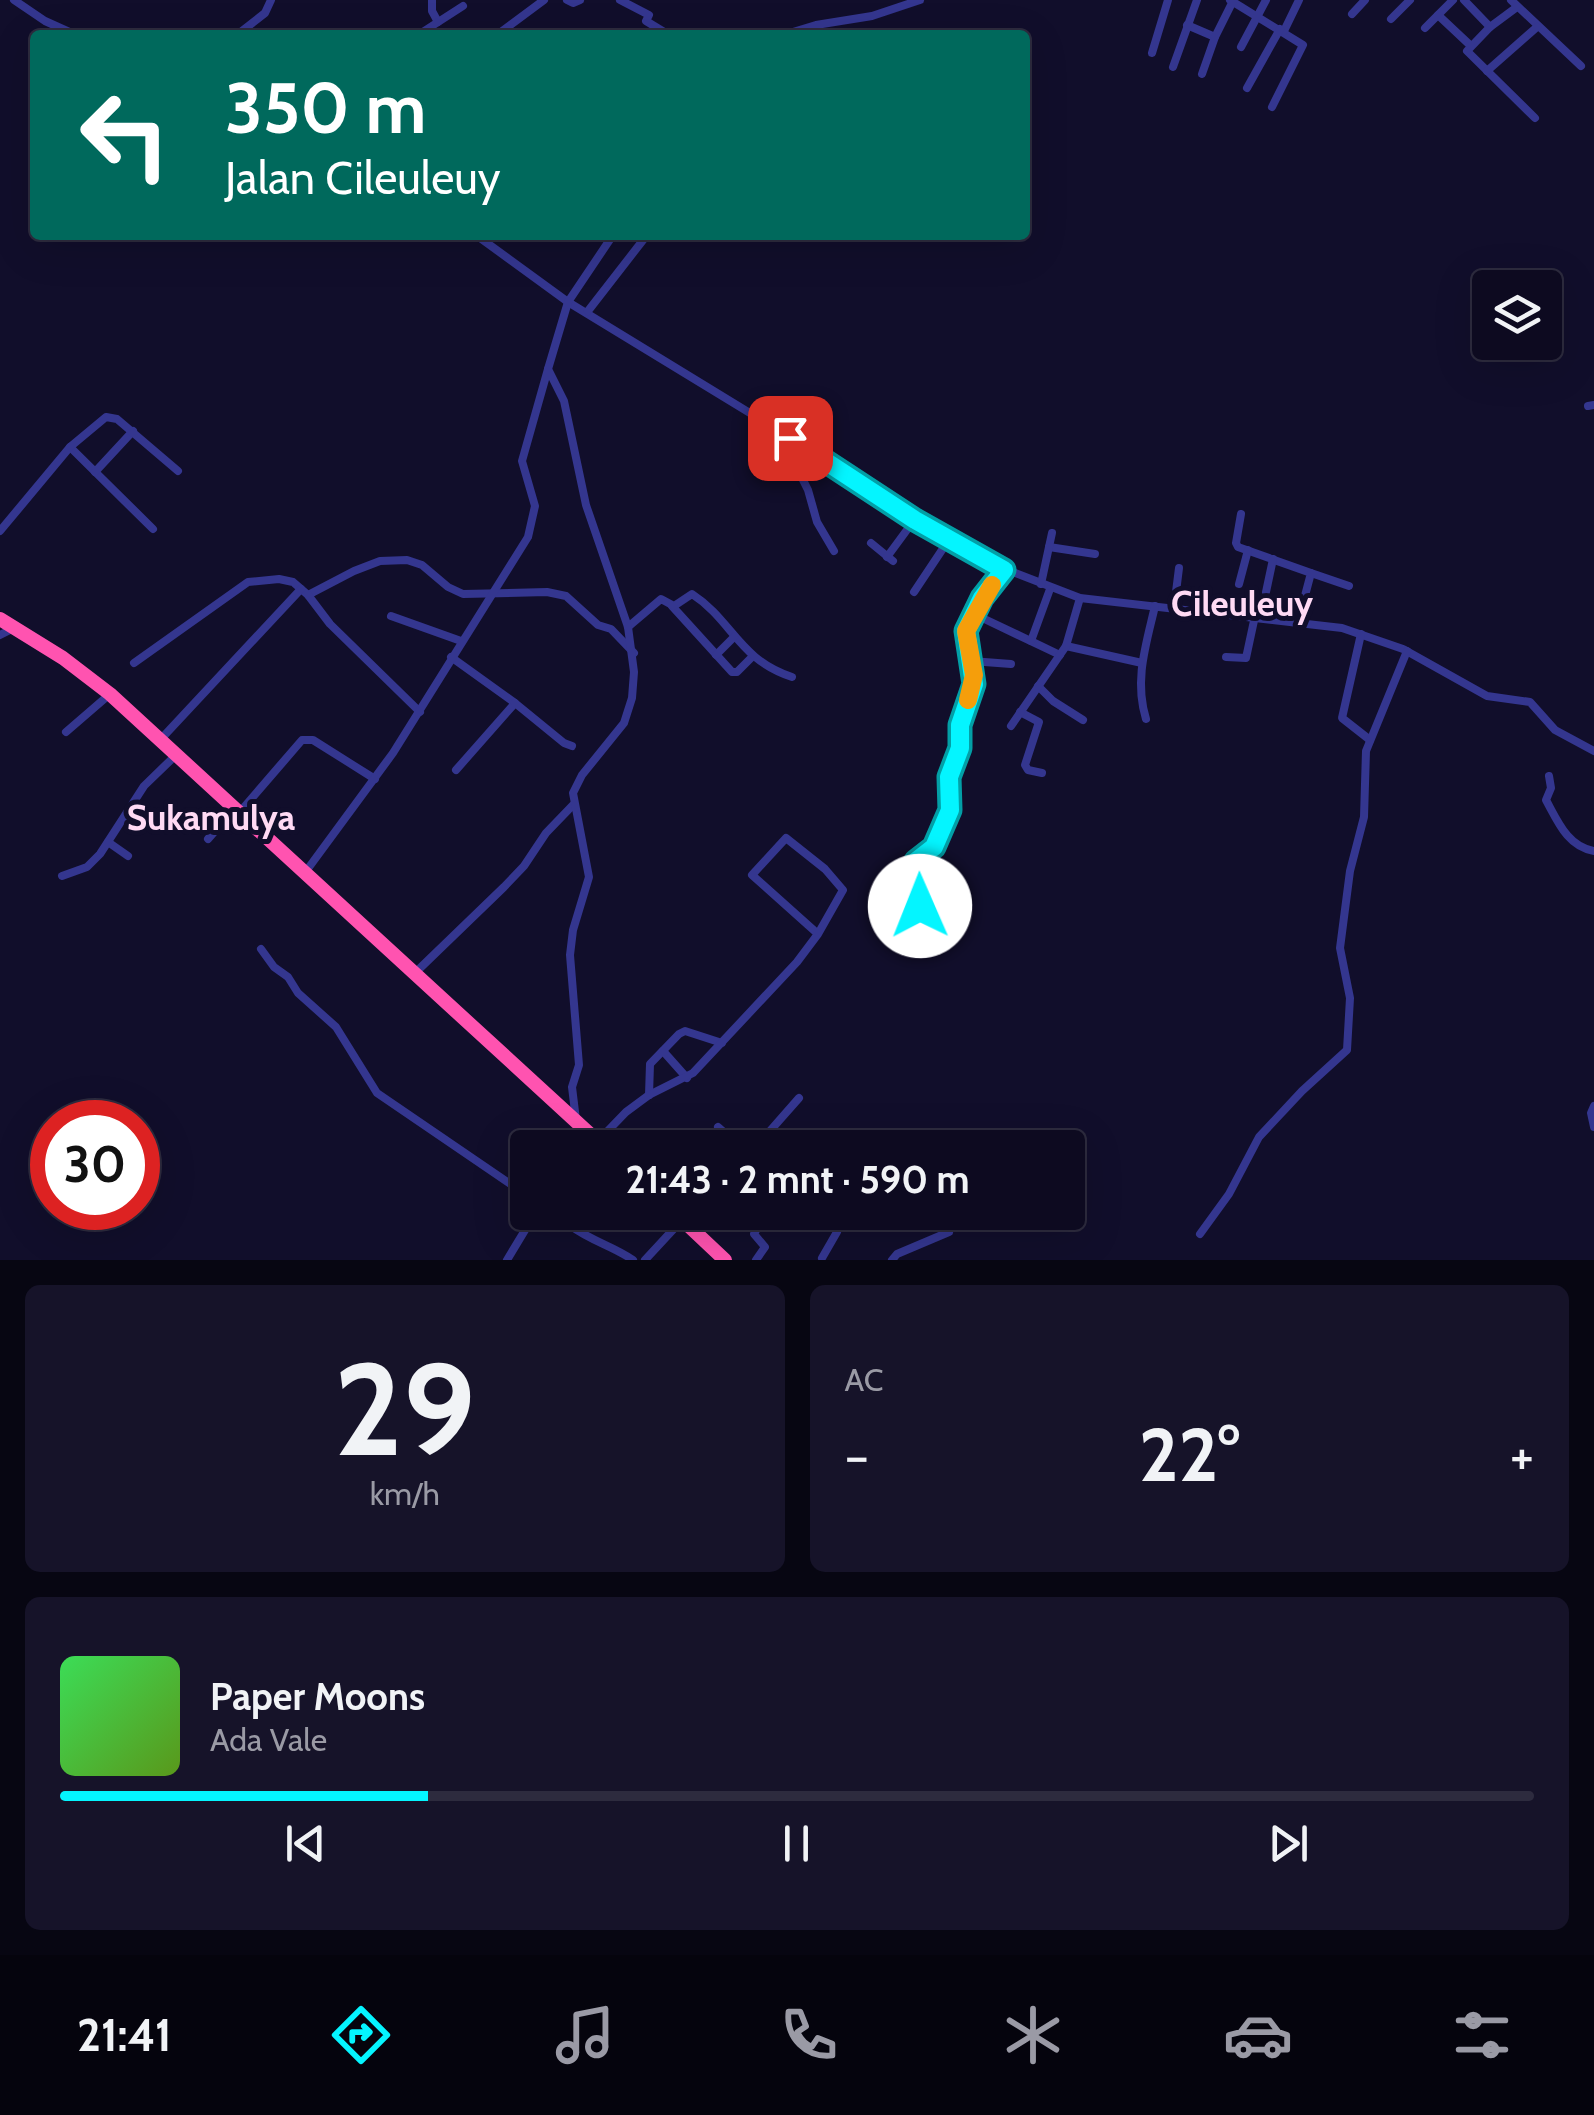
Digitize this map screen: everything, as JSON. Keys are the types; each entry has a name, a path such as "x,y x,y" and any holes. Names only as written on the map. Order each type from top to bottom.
{"highway":[{"path":"0,619 7,631 63,658 110,694 587,1130"},
{"path":"693,1230 725,1260"}],"street":[{"path":"14,0 65,30"},
{"path":"243,30 264,13 271,0"},
{"path":"432,0 438,22"},
{"path":"503,30 544,0"},
{"path":"567,0 580,0"},
{"path":"620,0 649,15 646,22 660,30"},
{"path":"796,30 872,16 920,0"},
{"path":"1152,53 1168,0"},
{"path":"1174,67 1197,0"},
{"path":"1241,47 1266,0"},
{"path":"1247,88 1300,0"},
{"path":"1352,14 1365,0"},
{"path":"1391,18 1410,0"},
{"path":"1424,28 1452,0"},
{"path":"1464,0 1490,27"},
{"path":"1202,74 1214,37 1233,1 1302,46 1272,107"},
{"path":"1535,118 1467,51 1471,46 1514,4 1581,66"},
{"path":"426,30 464,6"},
{"path":"1438,15 1471,46"},
{"path":"812,25 814,30"},
{"path":"1187,25 1214,37"},
{"path":"1487,71 1537,26"},
{"path":"483,240 568,302 794,440 915,520 1004,570 1080,598 1255,616 1360,634 1407,651 1487,696 1530,702 1554,730 1594,751"},
{"path":"304,874 420,712 528,537 535,506 522,461 568,302 610,240"},
{"path":"588,312 642,240"},
{"path":"548,369 564,401 586,505 634,653 632,698 624,723 573,792 588,877 570,954 579,1065 572,1087 576,1120"},
{"path":"794,440 813,410"},
{"path":"0,532 70,447 110,416 178,471"},
{"path":"95,472 133,432"},
{"path":"70,447 153,529"},
{"path":"814,456 799,472 817,522 834,551"},
{"path":"1241,514 1236,543 1350,586"},
{"path":"871,543 890,559 915,520"},
{"path":"1041,584 1052,533"},
{"path":"914,592 950,538"},
{"path":"1049,547 1095,554"},
{"path":"1239,584 1248,550"},
{"path":"1266,592 1273,559"},
{"path":"161,740 304,592 380,561 407,560 428,569 457,592 547,592 566,596 598,625 612,629 634,653"},
{"path":"1174,608 1179,568"},
{"path":"906,862 916,861 934,847 950,810 949,777 960,748 960,725 974,684 966,636 974,614 1004,570"},
{"path":"1298,622 1311,574"},
{"path":"134,663 248,582 279,579 293,582 304,592 330,624 420,712"},
{"path":"1032,641 1050,588"},
{"path":"672,606 688,594 696,596 752,657 769,670 792,677"},
{"path":"1011,726 1066,646 1080,598"},
{"path":"628,628 662,599 734,672 752,657"},
{"path":"1146,719 1139,697 1154,606"},
{"path":"974,614 1060,655"},
{"path":"390,616 461,641"},
{"path":"1226,658 1246,658 1255,616"},
{"path":"1360,634 1342,718 1370,740"},
{"path":"716,654 734,637"},
{"path":"1066,646 1142,663"},
{"path":"1200,1234 1230,1194 1259,1137 1302,1090 1348,1050 1352,1013 1340,948 1350,871 1364,817 1370,740 1407,651"},
{"path":"451,657 564,744 572,746"},
{"path":"971,661 1011,664"},
{"path":"1038,686 1083,720"},
{"path":"66,732 110,694"},
{"path":"456,770 515,704"},
{"path":"1020,712 1039,722 1025,766 1042,774"},
{"path":"208,839 302,740 313,740 375,779"},
{"path":"62,876 86,867 108,842 144,786 177,754"},
{"path":"1550,776 1546,800 1564,831 1582,848 1594,851"},
{"path":"415,973 514,877 573,805"},
{"path":"612,1130 626,1112 649,1094 687,1078 797,962 818,934 843,890 825,868 786,838 752,876 818,934"},
{"path":"108,842 128,856"},
{"path":"916,861 920,906"},
{"path":"261,948 298,993 336,1027 385,1100 510,1184"},
{"path":"649,1094 648,1068 685,1031 722,1043"},
{"path":"663,1051 687,1078"},
{"path":"553,1099 572,1087"},
{"path":"771,1130 799,1098"},
{"path":"1594,1106 1594,1128"},
{"path":"507,1260 525,1230"},
{"path":"577,1230 633,1260"},
{"path":"644,1260 667,1230"},
{"path":"698,1235 701,1230"},
{"path":"756,1230 754,1234 765,1247 756,1260"},
{"path":"822,1260 837,1232"},
{"path":"892,1260 897,1254 950,1232"}],"slow traffic":[{"path":"968,700 974,675 966,631 992,585"}],"district":[{"name":"Cileuleuy","path":"1242,604"},
{"name":"Sukamulya","path":"211,818"}],"route":[{"path":"790,438 915,520 1004,570 982,598 966,631 974,684 960,725 960,748 949,777 950,810 934,847 916,861 920,906"}]}
